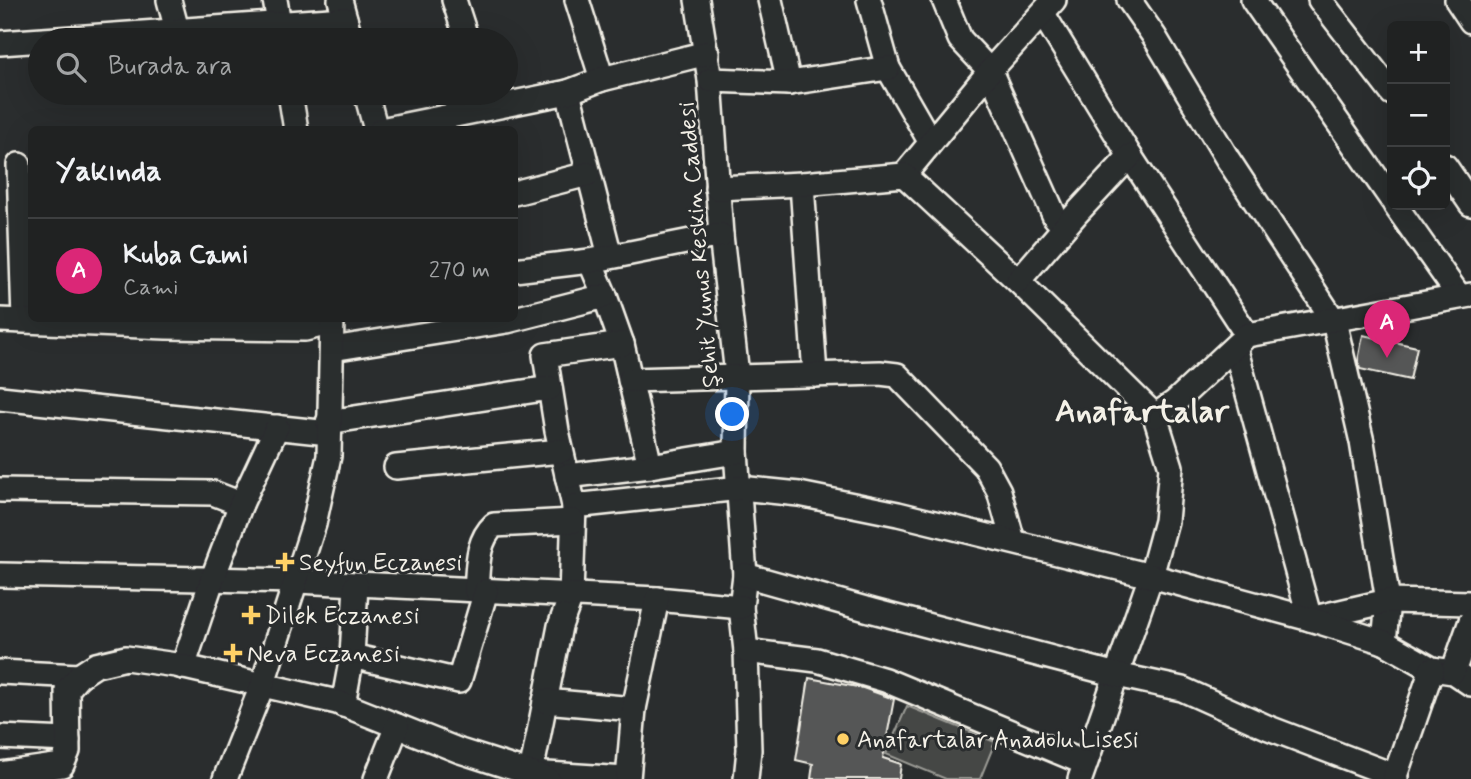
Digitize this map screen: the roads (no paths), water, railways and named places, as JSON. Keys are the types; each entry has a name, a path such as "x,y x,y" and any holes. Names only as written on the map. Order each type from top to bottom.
{"street":[{"path":"169,0 176,28"},
{"path":"275,0 279,28"},
{"path":"454,0 463,28"},
{"path":"577,0 602,79"},
{"name":"Şehit Yunus Keskin Caddesi","path":"697,0 710,80 721,235 737,375 736,452 746,575 741,607 746,651 749,750 746,779"},
{"path":"770,0 789,83"},
{"path":"869,0 888,68 930,141"},
{"path":"944,0 960,39 990,71 1055,217 1064,227"},
{"path":"1129,0 1154,36 1227,158 1334,321 1362,442 1388,601 1384,642"},
{"path":"1320,0 1387,87"},
{"path":"1457,0 1471,21"},
{"path":"1259,2 1387,193"},
{"path":"717,188 904,175 990,71 1049,7 1130,156 1241,341 1310,619"},
{"path":"302,28 345,20"},
{"path":"0,43 28,41"},
{"path":"518,97 568,92 602,79 707,53"},
{"path":"710,80 789,83 888,68"},
{"path":"568,92 588,174 605,296 622,344 650,466"},
{"path":"292,105 295,126"},
{"path":"370,105 377,126"},
{"path":"393,126 469,105"},
{"path":"1018,281 1130,156"},
{"path":"17,165 24,320"},
{"path":"1450,173 1471,204"},
{"path":"518,192 588,174"},
{"path":"746,651 817,660 885,680 1083,774 1151,576 1166,521 1171,467 1155,416 1018,281 904,175"},
{"path":"802,184 815,375"},
{"path":"1155,416 1175,402 1241,341 1465,295 1399,210"},
{"path":"518,269 600,258 721,235"},
{"path":"518,317 605,296"},
{"path":"0,320 28,320"},
{"path":"126,322 305,328 326,322"},
{"path":"225,779 262,686 314,524 329,456 332,322"},
{"path":"332,349 495,322"},
{"path":"539,776 545,701 560,626 571,596 573,513 545,355 622,344"},
{"path":"630,380 737,375 897,375 986,467 999,491 1013,541"},
{"path":"0,398 277,427 329,427 550,388"},
{"path":"183,667 241,504 277,427"},
{"path":"396,467 561,451"},
{"path":"567,477 736,452"},
{"path":"352,656 459,681 481,591 480,546 484,534 494,525 740,488 811,496 1013,541 1151,576 1384,642 1452,675"},
{"path":"0,490 213,493 241,504"},
{"path":"0,575 297,581 657,599 741,607"},
{"path":"746,575 1117,675 1182,689 1269,729 1388,776 1452,675 1471,621"},
{"path":"344,705 352,656 356,585"},
{"path":"0,774 61,765 68,751 67,690 79,676 96,665 126,658 183,667 344,705 460,751 539,776 627,779 634,709 657,599"},
{"path":"1310,619 1388,601 1471,603"},
{"path":"0,672 79,676"},
{"path":"545,701 634,709"},
{"path":"376,779 397,726"},
{"path":"0,737 68,740"}],"place":[{"name":"Kuba Cami","path":"1387,358"},
{"name":"Seyfun Eczanesi","path":"285,562"},
{"name":"Dilek Eczanesi","path":"251,615"},
{"name":"Neva Eczanesi","path":"233,653"},
{"name":"Anafartalar Anadolu Lisesi","path":"843,739"}],"district":[{"name":"Anafartalar","path":"1142,410"}]}
